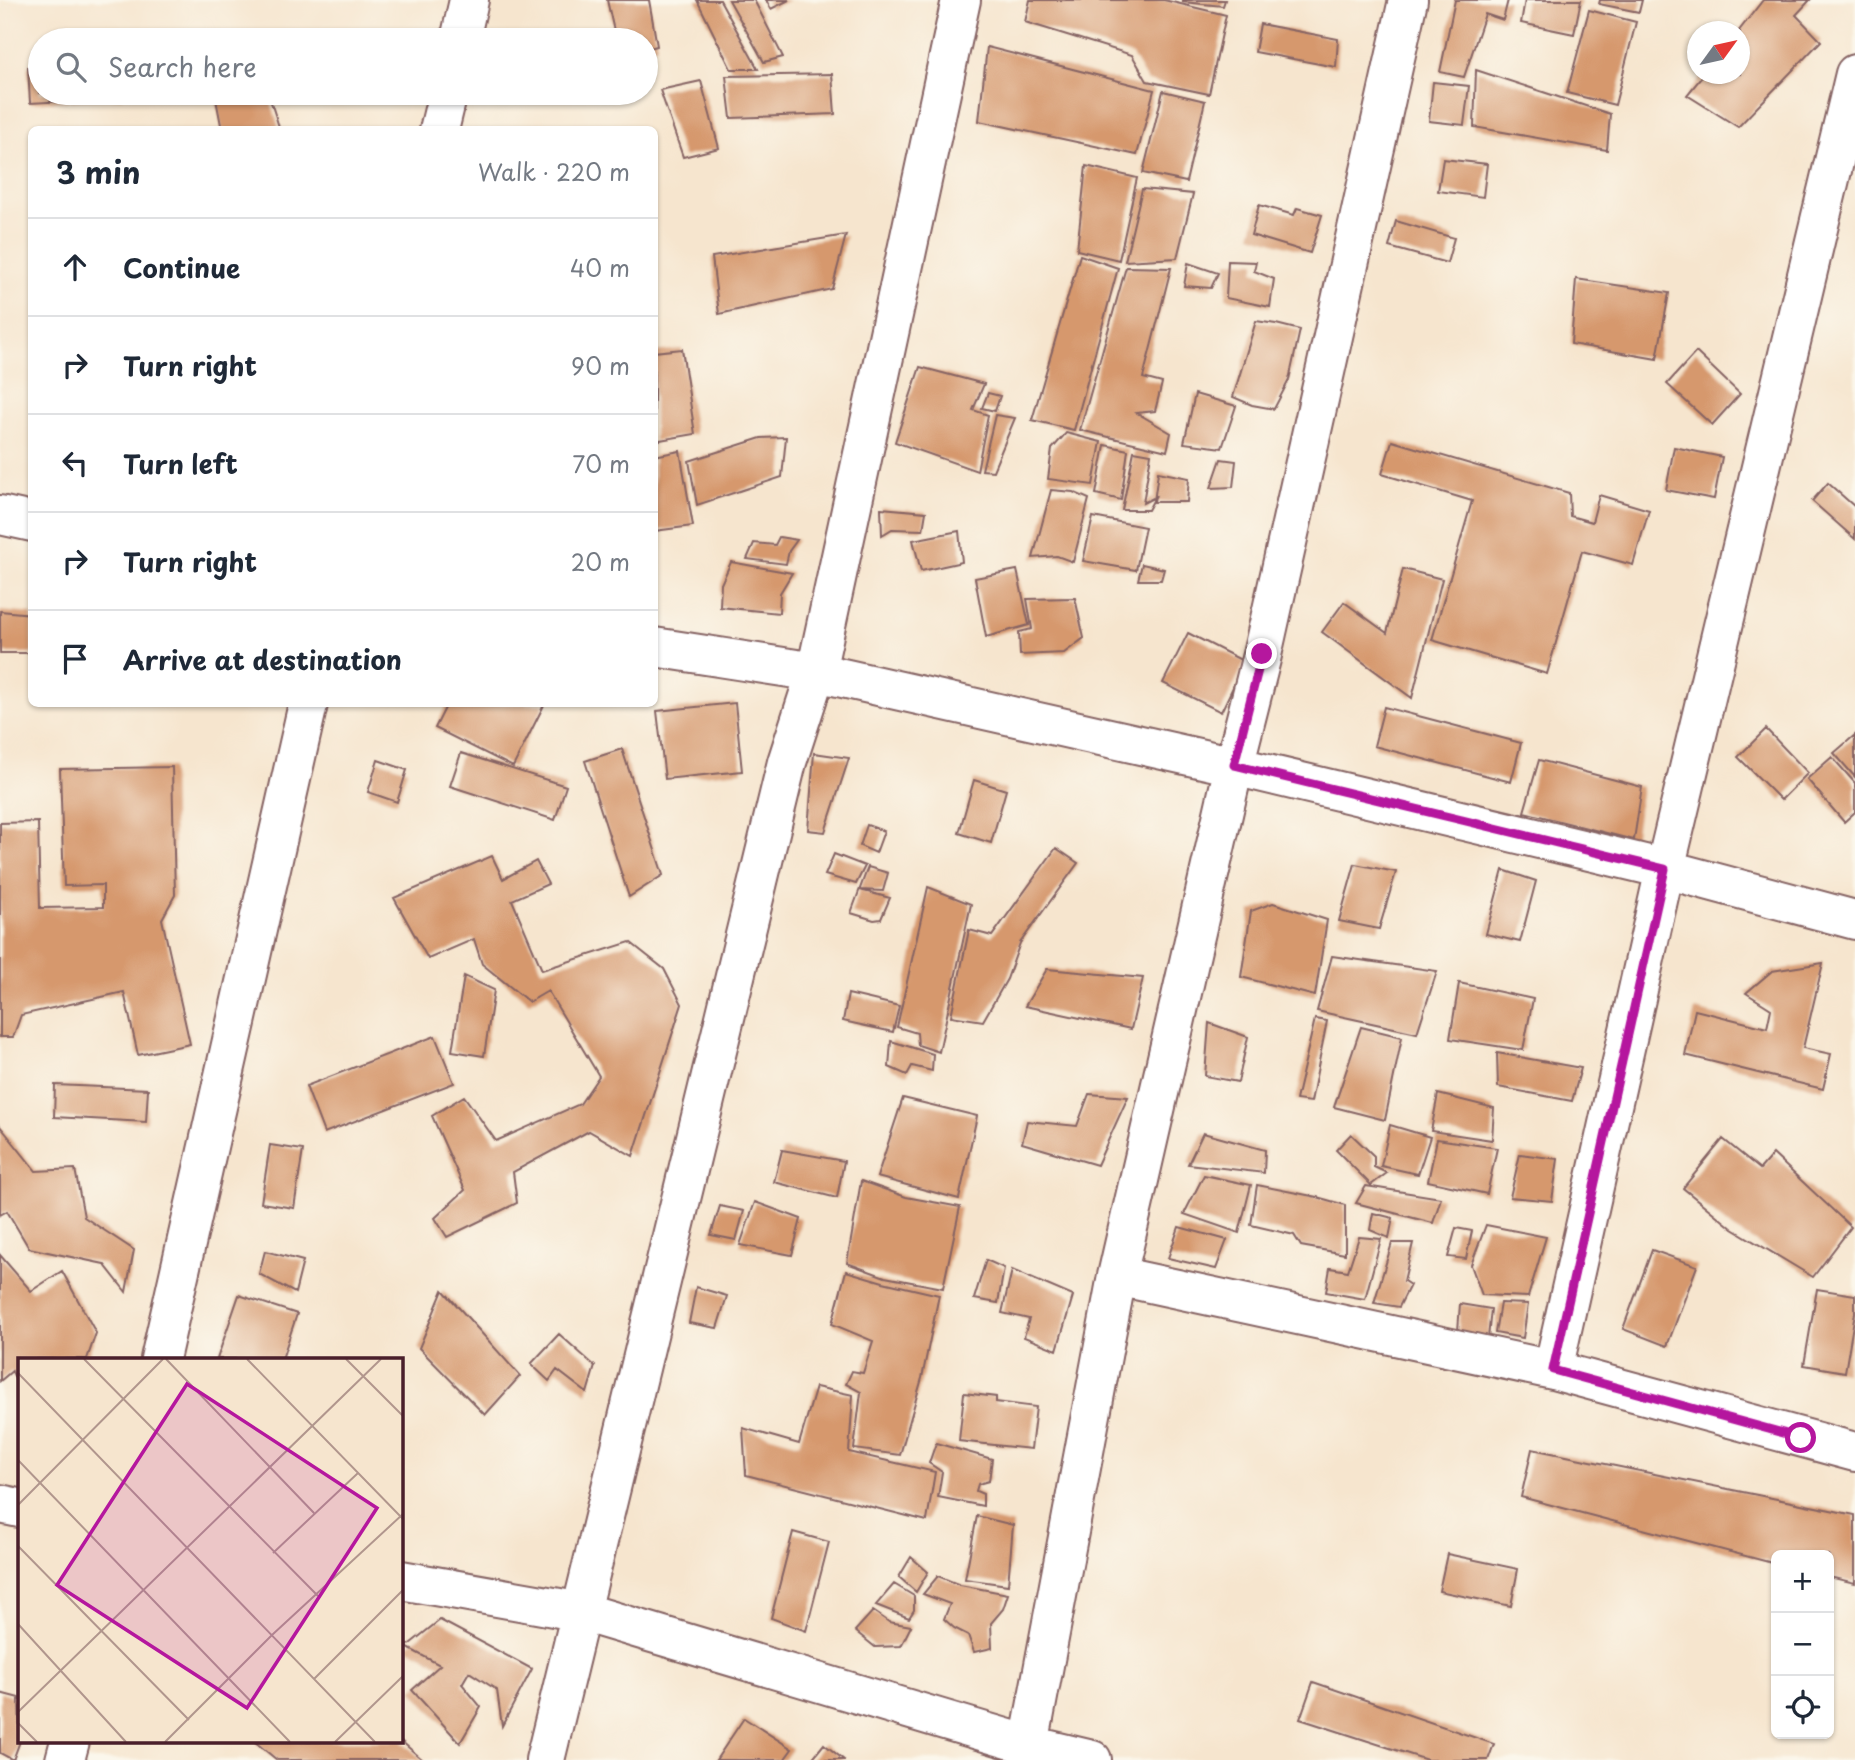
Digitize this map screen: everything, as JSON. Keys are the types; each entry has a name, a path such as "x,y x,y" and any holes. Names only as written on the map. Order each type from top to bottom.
{"street":[{"path":"463,28 469,0"},
{"path":"545,1760 787,762 816,673 961,0"},
{"path":"1029,1745 1117,1276 1265,641 1408,0"},
{"path":"1553,1370 1665,869 1855,74"},
{"path":"440,126 445,105"},
{"path":"0,515 28,521"},
{"path":"658,648 816,673 1234,765 1665,869 1855,920"},
{"path":"160,1358 306,707"},
{"path":"1117,1276 1553,1370 1855,1452"},
{"path":"0,1504 18,1508"},
{"path":"402,1580 582,1612 1029,1745 1091,1760"},
{"path":"65,1760 70,1742"}],"building":[{"path":"607,0 649,0 654,28 613,28"},
{"path":"697,0 720,0 758,69 731,69"},
{"path":"729,0 754,0 783,57 764,62"},
{"path":"766,0 789,0 771,9"},
{"path":"1030,0 1164,0 1226,15 1209,94 1147,81 1132,55 1025,22"},
{"path":"1183,0 1225,0 1223,6"},
{"path":"1455,0 1508,0 1503,20 1485,14 1464,77 1440,72"},
{"path":"1525,0 1581,0 1574,34 1521,23"},
{"path":"1600,0 1642,0 1639,12 1599,4"},
{"path":"1763,0 1810,0 1796,15 1821,41 1738,127 1687,95 1696,84 1750,84 1750,21 1747,21"},
{"path":"1589,10 1636,22 1615,105 1567,93"},
{"path":"1260,24 1338,39 1336,67 1255,52"},
{"path":"987,47 1154,90 1137,155 979,121"},
{"path":"1476,70 1610,114 1607,150 1474,127"},
{"path":"832,74 835,114 731,118 726,76"},
{"path":"701,81 719,148 683,157 660,90"},
{"path":"1433,82 1469,86 1464,125 1429,121"},
{"path":"1163,91 1205,101 1186,182 1143,173"},
{"path":"217,105 272,105 279,126 221,126"},
{"path":"1443,159 1487,164 1483,197 1438,191"},
{"path":"1086,166 1137,178 1119,260 1077,250"},
{"path":"1142,189 1193,194 1177,258 1125,261"},
{"path":"1259,205 1294,215 1297,208 1322,215 1310,253 1251,235"},
{"path":"1396,221 1454,238 1447,263 1389,247"},
{"path":"846,235 832,289 719,314 712,257"},
{"path":"1080,255 1118,268 1074,430 1032,420"},
{"path":"1228,261 1256,262 1254,271 1274,279 1270,307 1226,298"},
{"path":"1188,263 1218,273 1211,288 1184,286"},
{"path":"1126,267 1171,268 1143,378 1162,383 1155,411 1137,413 1171,433 1167,451 1080,430"},
{"path":"1576,279 1669,293 1657,359 1571,344"},
{"path":"1256,321 1300,330 1289,380 1274,409 1252,405 1233,397"},
{"path":"682,349 695,434 658,440 658,352"},
{"path":"1696,352 1740,394 1712,425 1667,384"},
{"path":"920,367 984,384 973,410 988,415 977,471 895,442"},
{"path":"988,393 1000,396 995,411 982,408"},
{"path":"1195,394 1236,406 1222,448 1184,443"},
{"path":"995,415 1015,418 993,471 982,470"},
{"path":"1066,433 1101,442 1093,485 1048,479 1052,449"},
{"path":"786,437 782,477 697,505 689,461 761,438"},
{"path":"1392,441 1569,493 1570,516 1592,522 1599,495 1649,510 1633,565 1582,551 1547,674 1432,640 1472,501 1382,474"},
{"path":"1105,445 1128,450 1121,500 1096,494"},
{"path":"1674,447 1722,457 1714,499 1666,490"},
{"path":"680,451 693,526 658,530 658,455"},
{"path":"1134,451 1151,454 1143,503 1155,497 1148,510 1122,510"},
{"path":"1221,459 1236,461 1233,487 1211,488"},
{"path":"1158,472 1189,478 1187,502 1154,502"},
{"path":"1828,483 1855,507 1855,539 1812,501"},
{"path":"1051,490 1073,492 1089,499 1073,562 1057,556 1033,558"},
{"path":"881,508 926,512 923,530 892,529 882,535"},
{"path":"1093,517 1145,527 1136,570 1083,561"},
{"path":"959,531 962,562 921,571 913,540"},
{"path":"779,537 797,540 789,551 786,564 747,559 754,543 775,545"},
{"path":"731,562 792,573 780,593 779,613 720,607 721,584"},
{"path":"1142,564 1164,569 1161,580 1138,580"},
{"path":"1403,569 1442,579 1412,698 1322,632 1344,602 1387,633"},
{"path":"1017,570 1029,625 986,637 975,578"},
{"path":"1075,598 1084,638 1064,653 1020,655 1019,632 1032,629 1027,599"},
{"path":"0,611 28,614 28,653 0,653"},
{"path":"1188,633 1245,662 1221,712 1163,683"},
{"path":"735,703 742,771 665,779 657,711"},
{"path":"446,707 543,707 513,767 435,728"},
{"path":"1384,707 1521,743 1511,782 1374,746"},
{"path":"1766,729 1808,773 1781,800 1738,757"},
{"path":"1855,735 1855,777 1834,753"},
{"path":"622,749 663,875 629,897 585,761"},
{"path":"461,753 566,786 555,820 450,786"},
{"path":"814,753 849,758 825,832 808,830"},
{"path":"1832,757 1855,783 1855,812 1844,822 1807,779"},
{"path":"378,760 407,770 397,802 368,792"},
{"path":"1539,760 1642,787 1634,840 1524,812"},
{"path":"172,767 175,895 162,919 190,1044 138,1055 124,992 21,1015 13,1037 0,1037 0,823 38,822 40,908 103,907 103,885 64,886 60,769"},
{"path":"974,780 1006,790 991,843 959,833"},
{"path":"867,825 884,831 876,853 860,846"},
{"path":"1056,848 1078,863 1020,943 1007,979 983,1021 951,1016 969,930 992,936"},
{"path":"834,854 865,866 856,884 825,875"},
{"path":"492,856 503,879 536,861 548,884 512,900 542,970 630,942 664,969 682,1004 633,1156 589,1131 513,1172 517,1203 447,1237 435,1218 465,1190 432,1116 464,1096 496,1141 580,1104 599,1076 548,991 529,1002 482,964 474,939 428,959 394,898"},
{"path":"1355,864 1396,872 1379,929 1339,921"},
{"path":"868,867 888,873 883,891 860,890 890,898 881,919 874,920 851,913"},
{"path":"1503,870 1536,881 1520,942 1486,934"},
{"path":"928,887 971,904 939,1052 918,1045 917,1033 897,1027"},
{"path":"1273,903 1327,920 1315,996 1241,977 1251,911"},
{"path":"1332,956 1437,971 1417,1033 1317,1011"},
{"path":"1823,963 1803,1048 1831,1054 1823,1089 1685,1055 1695,1010 1767,1028 1771,1009 1746,993 1772,971"},
{"path":"1047,969 1143,978 1131,1029 1025,1006"},
{"path":"464,976 494,990 484,1056 452,1051"},
{"path":"1459,983 1533,999 1523,1050 1450,1039"},
{"path":"848,994 899,1006 893,1032 843,1021"},
{"path":"1315,1019 1327,1021 1311,1102 1296,1100"},
{"path":"1209,1023 1248,1037 1238,1082 1205,1076"},
{"path":"1361,1027 1402,1037 1385,1120 1334,1107"},
{"path":"435,1036 454,1083 324,1133 306,1086"},
{"path":"891,1041 933,1054 932,1071 912,1066 907,1075 889,1067"},
{"path":"1497,1053 1581,1068 1572,1101 1498,1087"},
{"path":"55,1085 148,1089 146,1122 54,1117"},
{"path":"1089,1094 1128,1097 1097,1165 1022,1143 1027,1121 1077,1126"},
{"path":"1438,1094 1494,1108 1492,1140 1431,1131"},
{"path":"903,1098 977,1116 959,1199 877,1177"},
{"path":"1390,1125 1430,1137 1418,1174 1381,1166"},
{"path":"0,1126 36,1171 75,1169 84,1217 134,1250 126,1292 104,1264 29,1248 7,1211 0,1215"},
{"path":"1203,1133 1265,1150 1264,1173 1188,1164"},
{"path":"1351,1134 1374,1156 1374,1167 1387,1173 1371,1185 1336,1150"},
{"path":"1437,1139 1497,1148 1487,1194 1428,1181"},
{"path":"1723,1139 1760,1169 1773,1154 1851,1227 1813,1277 1733,1229 1683,1188"},
{"path":"270,1145 303,1150 294,1208 261,1203"},
{"path":"782,1150 844,1161 837,1198 774,1182"},
{"path":"1520,1154 1558,1159 1552,1201 1510,1197"},
{"path":"1204,1175 1251,1185 1239,1233 1184,1214"},
{"path":"861,1181 906,1197 960,1207 943,1288 885,1277 847,1263"},
{"path":"1257,1185 1345,1205 1345,1254 1301,1246 1294,1235 1251,1225"},
{"path":"1366,1186 1441,1198 1433,1223 1356,1203"},
{"path":"755,1202 801,1219 792,1255 740,1245"},
{"path":"720,1206 744,1211 736,1240 711,1235"},
{"path":"1373,1213 1393,1218 1389,1238 1370,1230"},
{"path":"1486,1225 1546,1237 1528,1297 1482,1295 1471,1265"},
{"path":"1179,1227 1227,1240 1216,1269 1168,1258"},
{"path":"1456,1228 1472,1231 1466,1259 1448,1257"},
{"path":"1359,1237 1381,1239 1365,1299 1326,1292 1330,1268 1348,1271"},
{"path":"1392,1243 1413,1243 1404,1281 1410,1285 1399,1307 1374,1303"},
{"path":"1652,1250 1697,1266 1667,1346 1623,1329"},
{"path":"265,1251 303,1261 295,1293 259,1274"},
{"path":"0,1255 31,1291 62,1271 96,1333 87,1358 18,1358 18,1386 12,1371 0,1381"},
{"path":"986,1260 1004,1268 998,1303 974,1299"},
{"path":"1012,1270 1073,1296 1057,1350 1024,1337 1029,1319 1002,1313"},
{"path":"846,1271 939,1295 922,1378 900,1455 854,1449 861,1392 846,1384 852,1371 863,1373 873,1341 832,1324"},
{"path":"696,1287 727,1296 717,1328 689,1323"},
{"path":"1817,1289 1855,1295 1855,1313 1845,1372 1804,1365"},
{"path":"443,1290 520,1376 485,1415 419,1348"},
{"path":"239,1295 297,1314 282,1358 217,1358"},
{"path":"1500,1303 1528,1304 1523,1338 1495,1333"},
{"path":"1460,1304 1491,1309 1487,1348 1458,1331"},
{"path":"559,1334 595,1366 587,1393 557,1370 549,1381 531,1364"},
{"path":"816,1387 853,1395 849,1452 935,1472 927,1521 746,1475 743,1428 799,1444"},
{"path":"964,1393 996,1397 996,1402 1036,1407 1031,1449 959,1441"},
{"path":"936,1443 992,1459 989,1481 978,1484 976,1491 983,1494 983,1506 938,1497 942,1472 929,1463"},
{"path":"1532,1449 1855,1515 1855,1583 1834,1578 1834,1550 1771,1550 1771,1563 1521,1497"},
{"path":"977,1516 1013,1525 1008,1585 965,1579"},
{"path":"793,1532 829,1542 806,1631 771,1618"},
{"path":"1447,1554 1518,1569 1511,1606 1439,1591"},
{"path":"911,1557 928,1572 916,1592 899,1577"},
{"path":"938,1576 960,1585 1008,1594 1003,1609 991,1623 992,1648 974,1652 968,1635 944,1619 950,1604 923,1594"},
{"path":"894,1584 914,1596 914,1610 909,1618 876,1605"},
{"path":"873,1611 889,1622 911,1626 901,1646 875,1647 855,1631"},
{"path":"440,1620 532,1669 502,1726 497,1690 469,1672 462,1684 481,1707 460,1743 412,1690 440,1665 406,1647"},
{"path":"1313,1682 1494,1744 1488,1760 1427,1760 1300,1719"},
{"path":"0,1693 18,1698 20,1742 13,1760 0,1753"},
{"path":"744,1718 792,1749 784,1760 716,1760"},
{"path":"255,1742 402,1742 423,1760 277,1760"},
{"path":"824,1744 844,1760 811,1760"}],"route":[{"path":"1262,654 1234,765 1665,869 1553,1370 1801,1438"}]}
